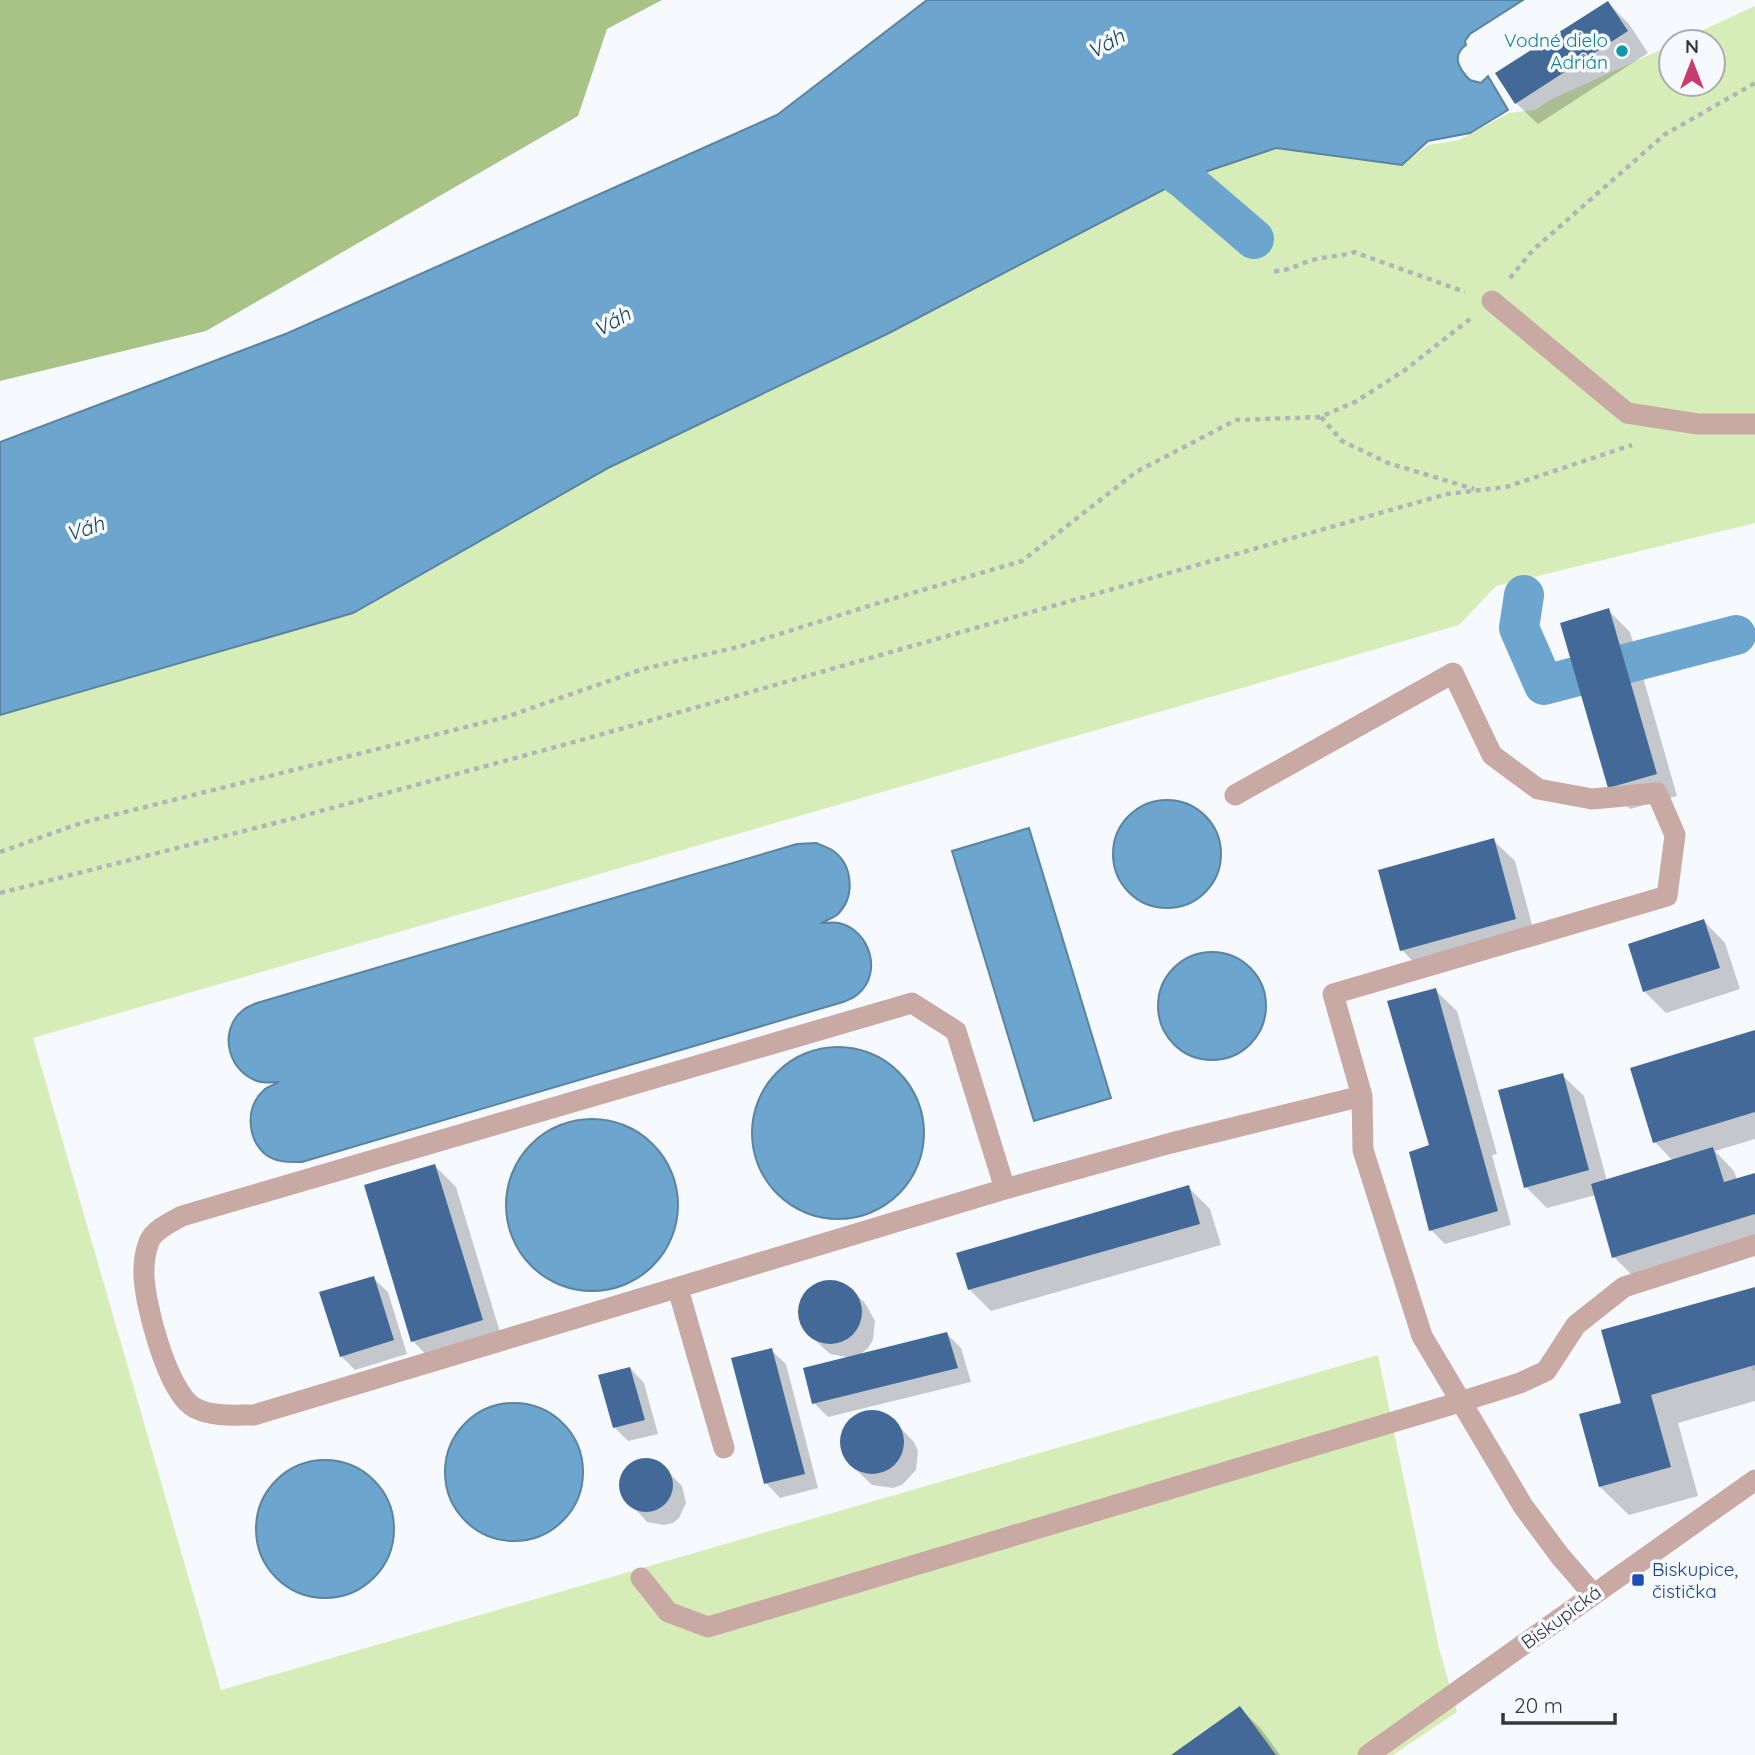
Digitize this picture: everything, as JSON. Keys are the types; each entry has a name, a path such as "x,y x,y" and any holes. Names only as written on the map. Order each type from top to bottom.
{"street":[{"path":"1492,301 1627,414 1698,424 1755,424"},
{"path":"1235,795 1452,673 1492,755 1538,789 1592,799 1657,793 1675,835 1667,896 1333,994 1362,1096 1363,1150 1422,1336 1523,1506 1560,1556 1593,1594"},
{"path":"1005,1189 956,1031 912,1003 182,1216 149,1239 144,1270 153,1330 179,1394 194,1408 220,1414 254,1415 1005,1189 1171,1143 1362,1096"},
{"path":"641,1578 668,1612 708,1627 1520,1383 1546,1371 1576,1325 1624,1287 1755,1245"},
{"path":"678,1289 724,1448"},
{"name":"Biskupická","path":"1368,1755 1755,1480"}],"path":[{"path":"0,852 81,823 506,717 643,669 738,647 1022,561 1136,472 1236,420 1320,417 1355,402 1405,370 1492,301 1533,250 1664,135 1755,83"},
{"path":"1274,271 1287,271 1315,259 1336,258 1354,253 1492,301"},
{"path":"1320,417 1342,441 1388,463 1479,490"},
{"path":"0,893 282,821 585,739 1424,500 1447,494 1506,487 1640,442"}],"green space":[{"path":"0,0 662,0 607,29 578,116 206,331 0,381"},
{"path":"1755,6 1755,523 1496,586 1459,625 33,1038 221,1690 1378,1355 1439,1648 1457,1712 1393,1755 0,1755 0,715 353,613 610,467 889,333 1184,179 1276,148 1402,165 1428,145 1459,140 1509,113 1535,110 1550,100 1657,51 1657,98 1727,98 1727,28 1707,28"}],"water":[{"name":"Váh","path":"927,0 1523,0 1470,34 1458,58 1460,67 1470,80 1481,83 1488,76 1508,110 1470,133 1428,141 1402,165 1276,148 1184,179 889,333 610,467 353,613 0,715 0,442 288,333 777,115"},
{"path":"1167,800 1188,804 1205,816 1217,833 1221,854 1217,875 1205,892 1188,904 1167,908 1146,904 1129,892 1117,875 1113,854 1117,833 1129,816 1146,804"},
{"path":"1029,828 1111,1098 1034,1121 952,851"},
{"path":"816,843 839,856 850,881 843,908 837,915 822,923 839,923 850,927 859,934 870,953 870,975 866,985 853,998 302,1162 274,1159 265,1154 255,1140 251,1122 254,1105 264,1090 278,1082 261,1082 250,1078 234,1062 230,1052 230,1030 234,1020 247,1007 797,844"},
{"path":"1212,952 1233,956 1251,967 1262,985 1266,1006 1262,1027 1251,1045 1233,1056 1212,1060 1191,1056 1173,1045 1162,1027 1158,1006 1162,985 1173,967 1191,956"},
{"path":"838,1047 871,1053 899,1072 918,1100 924,1133 918,1166 899,1194 871,1213 838,1219 805,1213 777,1194 758,1166 752,1133 758,1100 777,1072 805,1053"},
{"path":"592,1119 625,1126 640,1133 653,1144 664,1157 671,1172 678,1205 671,1238 664,1253 653,1266 640,1277 625,1284 592,1291 559,1284 544,1277 531,1266 520,1253 513,1238 506,1205 513,1172 520,1157 531,1144 544,1133 559,1126"},
{"path":"514,1403 540,1408 563,1423 578,1446 583,1472 578,1498 563,1521 540,1536 514,1541 488,1536 465,1521 450,1498 445,1472 450,1446 465,1423 488,1408"},
{"path":"325,1460 351,1465 374,1480 389,1503 394,1529 389,1555 374,1578 351,1593 325,1598 299,1593 276,1578 261,1555 256,1529 261,1503 276,1480 299,1465"}],"building":[{"path":"1608,1 1628,31 1515,104 1495,73"},
{"path":"1609,608 1657,774 1608,788 1560,623"},
{"path":"1494,838 1516,919 1400,951 1378,870"},
{"path":"1704,919 1720,968 1643,992 1628,944"},
{"path":"1436,988 1498,1211 1429,1231 1409,1152 1429,1145 1387,1001"},
{"path":"1755,1030 1755,1112 1653,1143 1630,1068"},
{"path":"1563,1073 1589,1170 1524,1188 1498,1090"},
{"path":"1713,1147 1724,1182 1755,1173 1755,1214 1612,1258 1591,1184"},
{"path":"435,1164 483,1320 411,1342 364,1185"},
{"path":"1189,1185 1200,1224 968,1290 956,1253"},
{"path":"374,1276 394,1340 340,1357 319,1292"},
{"path":"824,1280 836,1280 853,1289 860,1300 860,1324 853,1335 836,1344 824,1344 812,1339 803,1330 798,1318 798,1306 803,1294 812,1285"},
{"path":"1755,1287 1755,1365 1651,1395 1671,1467 1599,1487 1579,1414 1621,1403 1601,1330"},
{"path":"947,1332 958,1368 812,1404 803,1368"},
{"path":"772,1348 805,1474 764,1484 731,1358"},
{"path":"630,1367 645,1420 613,1428 598,1375"},
{"path":"866,1410 878,1410 895,1419 902,1430 902,1454 895,1465 878,1474 866,1474 854,1469 845,1460 840,1448 840,1436 845,1424 854,1415"},
{"path":"646,1458 665,1466 673,1485 665,1504 646,1512 627,1504 619,1485 627,1466"},
{"path":"1240,1706 1276,1755 1171,1755"}],"waterway":[{"path":"1139,146 1184,179 1254,239"},
{"path":"1524,595 1519,628 1544,685 1736,635"}],"place":[{"name":"Vodné dielo Adrián","path":"1622,51"},
{"name":"Biskupice, čistička","path":"1638,1580"}]}
